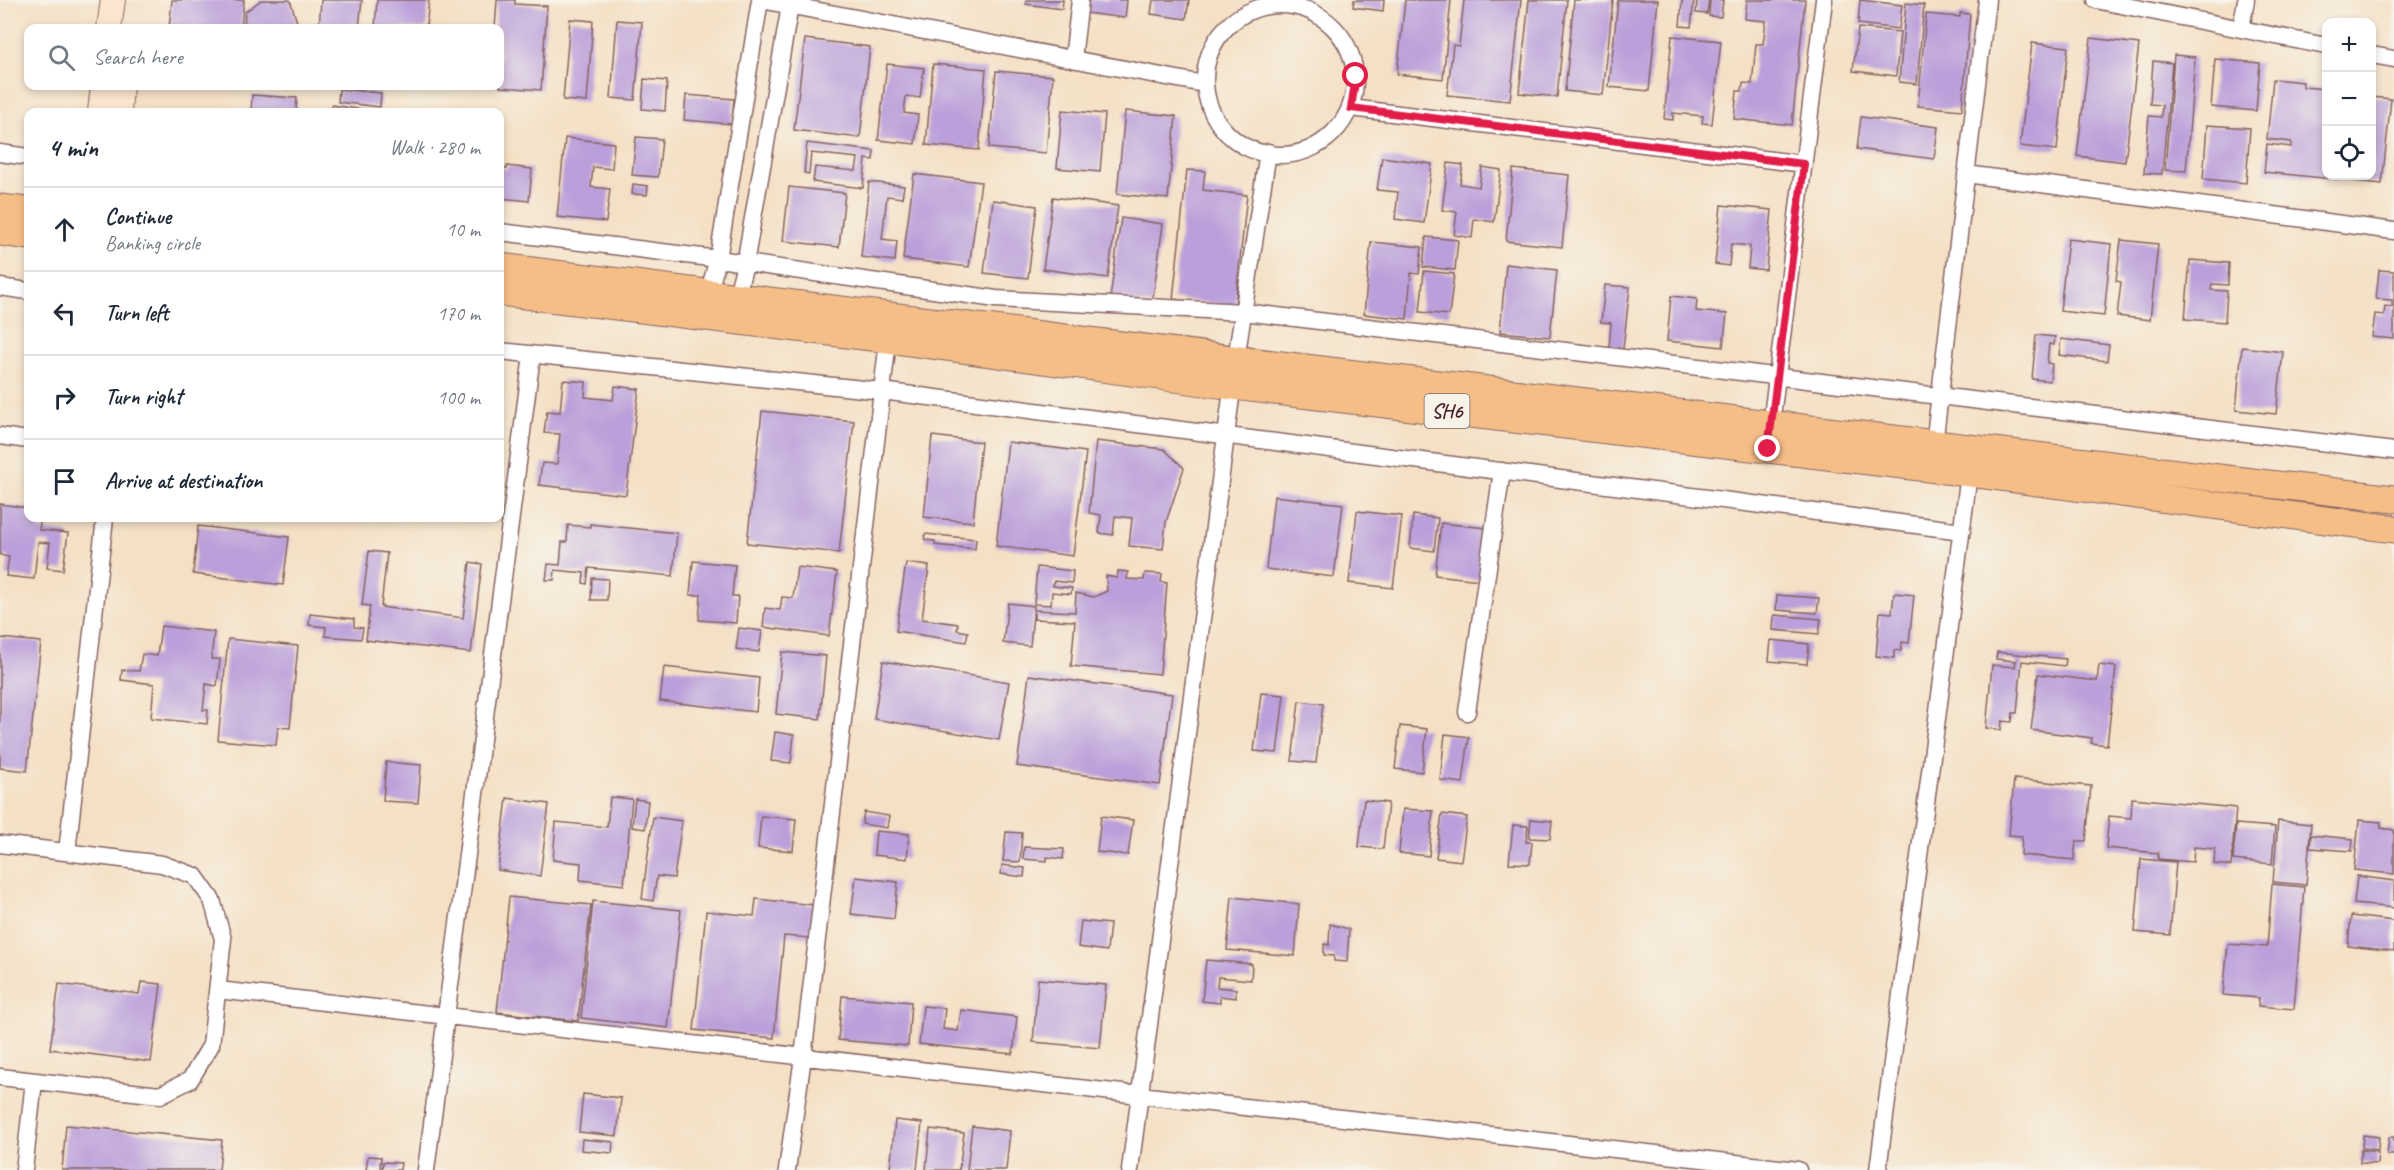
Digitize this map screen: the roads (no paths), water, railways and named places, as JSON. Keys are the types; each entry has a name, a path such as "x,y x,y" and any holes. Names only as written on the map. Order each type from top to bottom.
{"main road":[{"path":"0,208 24,211"},
{"path":"0,232 24,235"},
{"name":"SH6","path":"504,268 706,305"},
{"name":"SH6","path":"504,292 706,305 890,328 1236,359 1769,436 1933,456 2394,499"},
{"name":"SH6","path":"890,328 1233,386 1769,436"},
{"name":"SH6","path":"1971,460 2394,528"}],"street":[{"path":"110,24 113,0"},
{"path":"126,24 129,0"},
{"path":"706,305 718,259 761,0 790,3 1204,84"},
{"path":"1073,59 1080,0"},
{"path":"1769,436 1824,0"},
{"path":"1933,456 1987,0"},
{"path":"2096,0 2169,7 2241,29 2322,45"},
{"path":"2241,29 2246,0"},
{"path":"733,308 745,264 790,3"},
{"path":"1291,3 1331,24 1348,47 1356,76 1351,108 1337,130 1313,147 1284,155 1249,148 1230,136 1212,112 1204,84 1209,53 1224,29 1247,12 1276,4 1291,3"},
{"path":"2376,56 2394,59"},
{"path":"100,108 102,90"},
{"path":"119,108 121,90"},
{"path":"1351,108 1804,164"},
{"path":"1130,1170 1236,359 1268,152"},
{"path":"0,153 24,156"},
{"path":"1966,174 2394,231"},
{"path":"504,232 718,259 996,299 1244,312 2394,451"},
{"path":"0,287 24,290"},
{"path":"787,1170 803,1056 890,328"},
{"path":"504,352 882,391 1962,531"},
{"path":"426,1170 532,355"},
{"path":"0,436 24,439"},
{"path":"1878,1170 1971,460"},
{"path":"1467,712 1502,471"},
{"path":"67,852 105,522"},
{"path":"0,844 162,864 195,876 212,900 223,939 211,1045 190,1080 160,1095 0,1077"},
{"path":"218,990 1798,1170"},
{"path":"24,1170 34,1081"}]}
